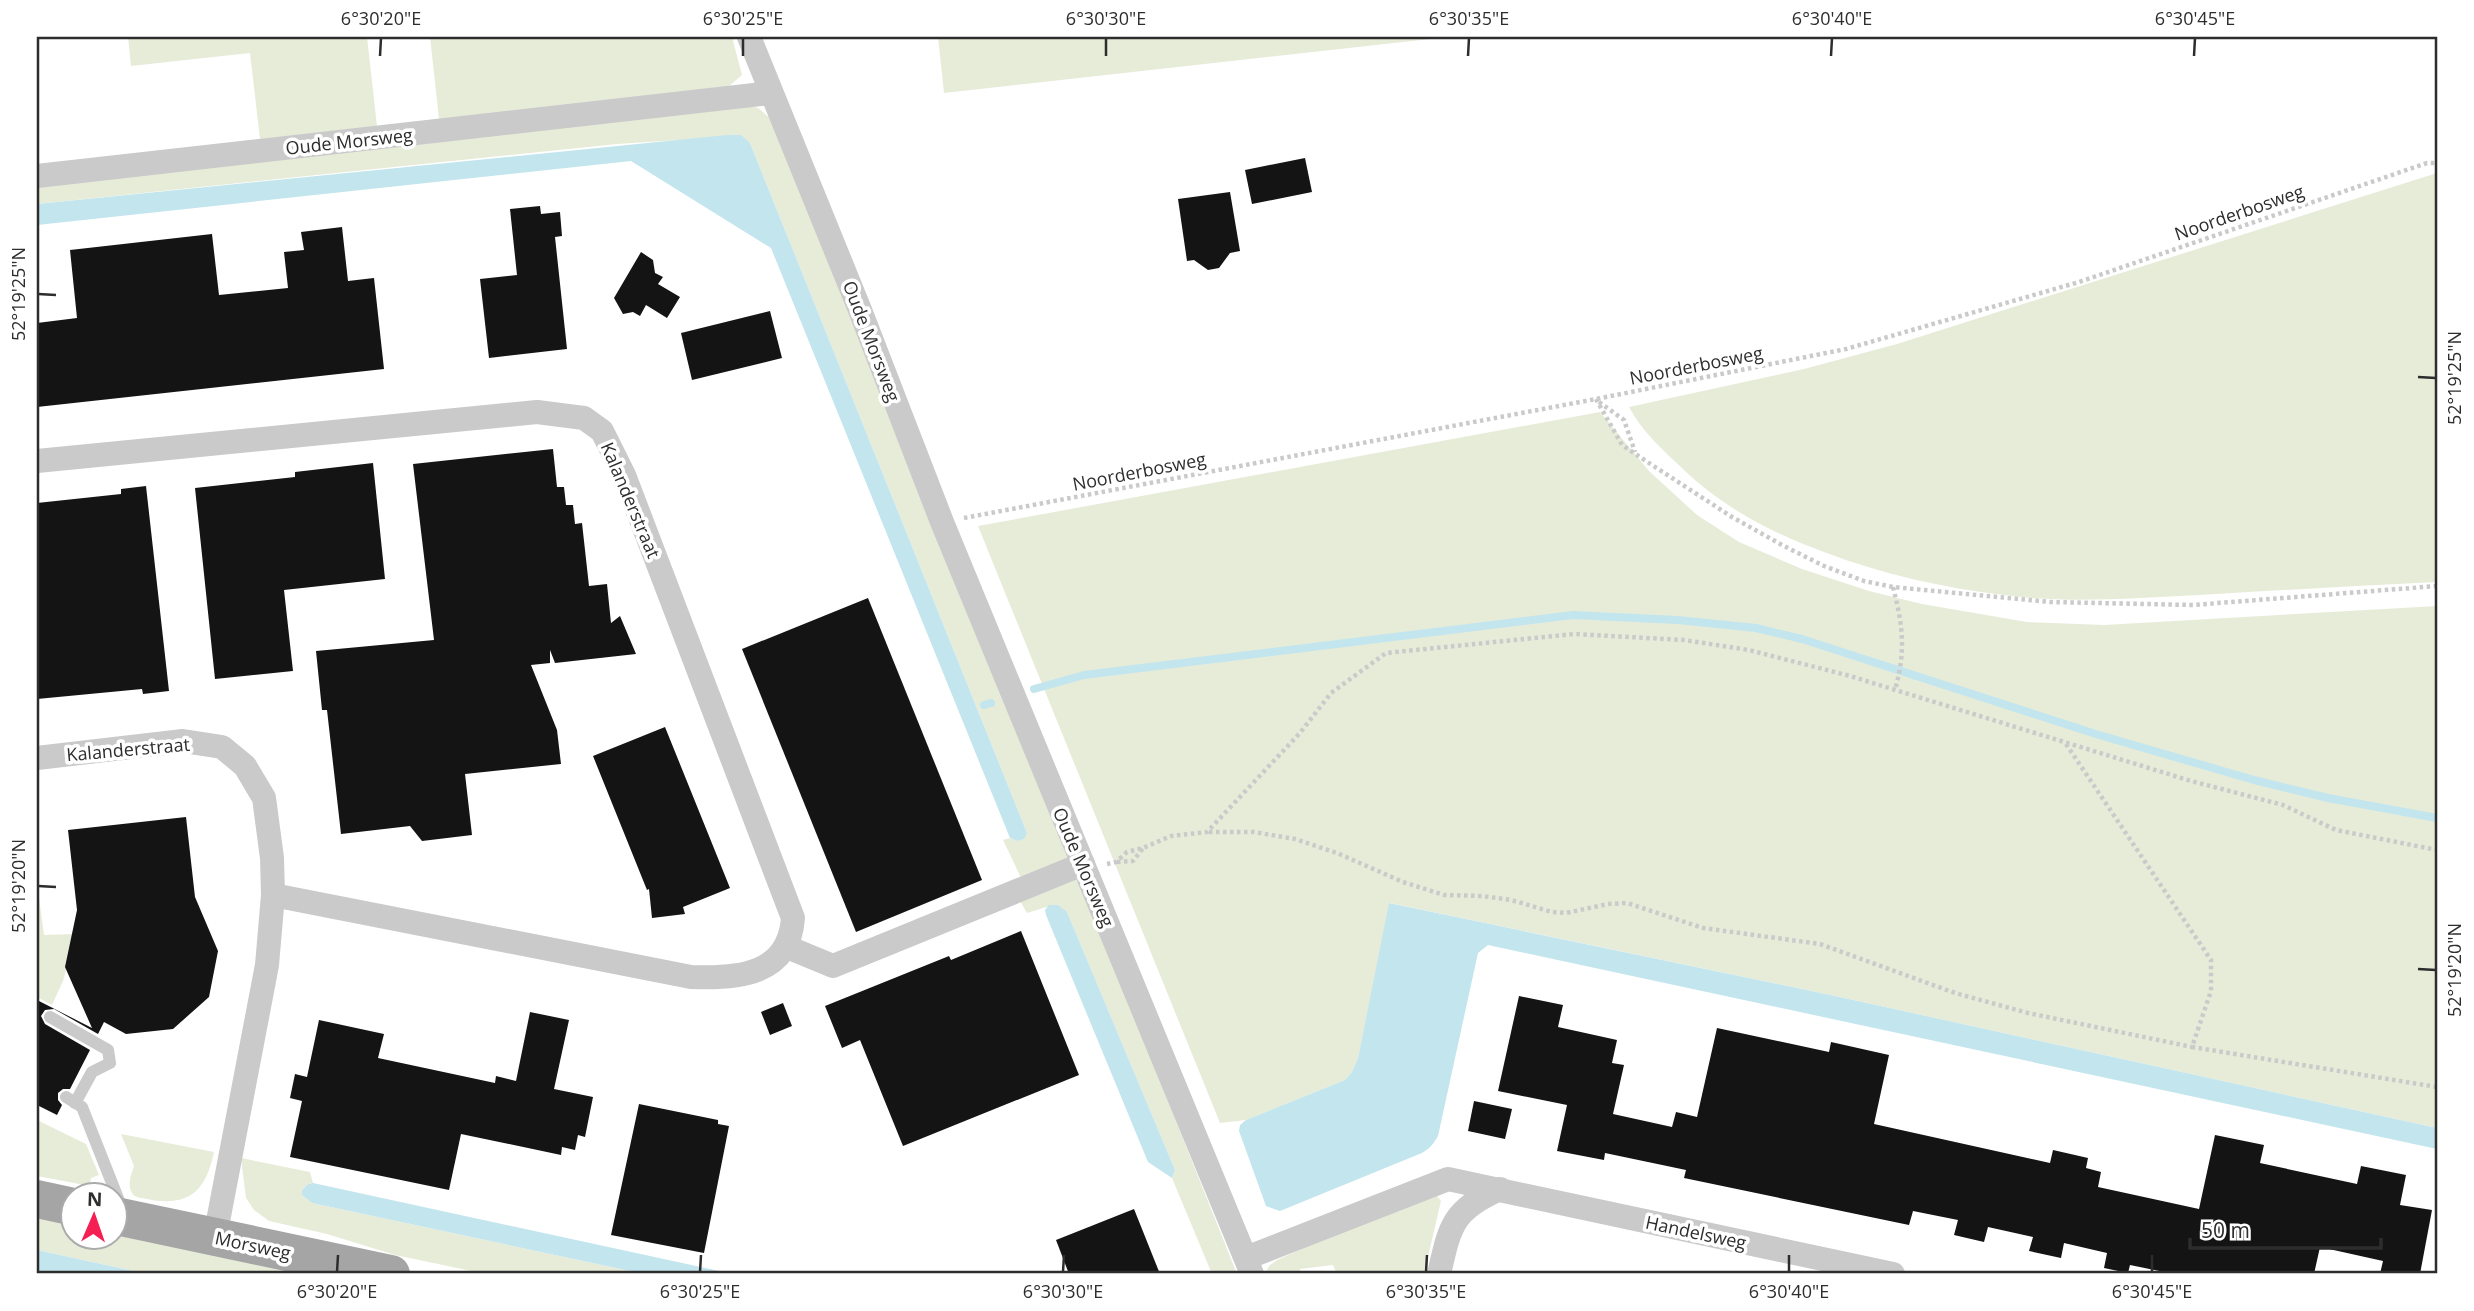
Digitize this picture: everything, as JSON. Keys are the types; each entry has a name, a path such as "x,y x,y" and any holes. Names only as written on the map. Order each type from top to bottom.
{"main road":[{"path":"37,1199 60,1204"},
{"name":"Morsweg","path":"130,1219 391,1274"}],"street":[{"path":"749,37 771,93"},
{"name":"Oude Morsweg","path":"37,176 771,93 860,310 942,522 1249,1266"},
{"name":"Kalanderstraat","path":"37,461 537,412 584,418 602,431 624,475 790,908 793,918 792,931 787,947"},
{"name":"Kalanderstraat","path":"37,758 183,741 222,747 245,766 264,797 272,858 273,895 267,965 215,1237"},
{"path":"273,895 691,977 713,978 751,974 769,964 787,947 833,966 1083,864"},
{"name":"Handelsweg","path":"1249,1266 1448,1179 1893,1274"},
{"path":"1439,1274 1448,1237 1459,1214 1476,1201 1500,1189"}],"lane":[{"path":"50,1017 108,1050 110,1063 92,1072 70,1100 82,1107 108,1182"}],"path":[{"name":"Noorderbosweg","path":"942,522 1596,399 1846,349 2079,282 2427,163 2437,163"},
{"path":"1596,399 1622,445 1732,517 1782,545 1847,575 1894,587 2050,602 2193,605 2437,586"},
{"path":"1596,399 1624,419 1635,454"},
{"path":"1894,587 1902,622 1902,665 1895,690"},
{"path":"1207,832 1300,733 1331,693 1386,653 1574,634 1684,640 1749,650 1895,690 2191,781 2283,804 2336,830 2437,850"},
{"path":"2066,743 2211,960 2211,991 2192,1047"},
{"path":"1116,862 1127,852 1171,836 1207,832 1254,832 1295,839 1337,853 1403,882 1444,895 1502,899 1566,913 1627,903 1703,928 1820,944 1955,993 2028,1013 2192,1047 2437,1087"},
{"path":"1083,864 1101,866 1133,861 1143,848"}],"green space":[{"path":"128,37 367,37 377,126 260,139 250,53 131,66"},
{"path":"430,37 732,37 742,75 728,87 439,119"},
{"path":"938,37 1448,37 944,93"},
{"path":"744,103 758,108 771,119 1069,855 1063,866 1023,882 1003,840 1010,838 1017,841 1023,839 1027,833 750,143 741,136 617,144 37,204 37,180"},
{"path":"2437,173 2437,582 2077,600 2028,598 1936,584 1846,560 1786,537 1750,518 1716,497 1684,470 1647,433 1629,407 1804,369 1897,344"},
{"path":"1600,412 1649,471 1697,515 1739,542 1802,569 1869,591 1922,604 2027,622 2104,625 2437,606 2437,1128 1835,996 1390,903 1358,1058 1352,1072 1345,1080 1246,1120 1220,1123 978,526"},
{"path":"1079,878 1237,1274 1212,1274 1172,1178 1175,1170 1067,912 1050,906 1027,913 1019,899"},
{"path":"37,883 44,935 76,934 63,981 52,1005 37,997"},
{"path":"37,1120 86,1144 99,1175 91,1178 90,1182 69,1182 37,1176"},
{"path":"121,1134 214,1152 205,1180 199,1188 188,1197 175,1201 135,1196 130,1183 134,1166"},
{"path":"241,1158 310,1172 313,1183 302,1190 302,1195 312,1203 644,1274 486,1274 395,1255 327,1234 269,1221 254,1210 246,1198"},
{"path":"1434,1192 1441,1201 1424,1274 1337,1274 1333,1265 1300,1269 1300,1274 1265,1274 1269,1266 1277,1260"},
{"path":"37,1214 60,1220 60,1252 130,1252 130,1234 322,1274 147,1274 37,1250"}],"water":[{"path":"741,135 750,143 1027,833 1024,839 1017,841 1010,838 771,248 631,161 37,225 37,204"},
{"path":"1389,903 1835,996 2437,1128 2437,1149 1488,945 1478,953 1438,1136 1432,1145 1421,1153 1280,1211 1266,1206 1239,1131 1240,1125 1246,1120 1345,1080 1352,1072 1358,1058"},
{"path":"1049,905 1058,905 1067,912 1175,1170 1172,1178 1148,1162 1046,915 1045,910"},
{"path":"313,1183 733,1274 644,1274 312,1203 302,1195 302,1190"},
{"path":"37,1250 147,1274 37,1274"}],"building":[{"path":"1305,158 1312,192 1252,204 1245,170"},
{"path":"1230,192 1240,251 1230,253 1219,268 1208,270 1194,260 1187,261 1178,199"},
{"path":"540,206 541,214 560,212 562,236 555,237 567,349 489,358 480,279 517,275 510,209"},
{"path":"342,227 348,281 374,278 384,369 37,407 37,323 77,318 70,250 212,234 219,295 288,288 284,252 304,250 301,232"},
{"path":"641,252 653,260 655,273 663,277 658,284 680,297 667,318 646,305 640,316 633,312 623,314 614,298"},
{"path":"770,311 782,358 692,380 681,333"},
{"path":"553,449 557,487 564,487 566,505 573,505 575,524 582,523 589,586 607,584 611,623 620,616 636,654 555,663 550,650 550,663 531,665 557,730 561,764 465,774 472,835 422,841 410,826 341,834 327,710 322,710 316,651 434,640 413,464"},
{"path":"373,463 385,579 284,590 293,671 215,679 195,488 295,477 295,472"},
{"path":"146,486 169,691 143,694 142,689 37,699 37,503 121,494 121,489"},
{"path":"868,598 982,880 856,932 742,649"},
{"path":"665,727 730,888 683,907 685,914 652,918 649,889 647,890 593,756"},
{"path":"186,817 195,897 218,951 209,997 173,1029 126,1034 104,1022 98,1034 54,1009 45,1010 41,1016 45,1024 90,1050 70,1089 63,1089 58,1093 58,1100 62,1105 57,1115 37,1105 37,1000 92,1028 65,967 77,910 68,830"},
{"path":"1021,931 1079,1075 903,1146 860,1040 842,1048 825,1006 949,956 951,960"},
{"path":"1519,996 1563,1005 1558,1027 1617,1040 1612,1063 1624,1065 1613,1114 1672,1127 1676,1112 1697,1117 1717,1028 1829,1052 1831,1042 1889,1055 1874,1124 2050,1163 2053,1150 2088,1158 2086,1168 2101,1172 2098,1187 2199,1209 2215,1135 2264,1145 2260,1163 2357,1184 2361,1166 2406,1175 2400,1205 2432,1210 2420,1274 2380,1274 2383,1261 2320,1247 2314,1274 2174,1274 2130,1265 2128,1273 2104,1268 2107,1253 2064,1243 2061,1258 2029,1251 2033,1237 1988,1227 1984,1242 1954,1235 1958,1220 1913,1211 1909,1225 1684,1178 1686,1170 1605,1153 1604,1160 1557,1151 1567,1105 1498,1091"},
{"path":"783,1003 792,1026 770,1035 761,1012"},
{"path":"530,1012 569,1020 554,1089 593,1097 585,1137 578,1135 575,1150 562,1147 561,1155 461,1134 449,1190 290,1157 302,1101 290,1098 295,1074 307,1077 319,1020 384,1034 378,1058 495,1083 496,1076 516,1081"},
{"path":"1474,1101 1512,1109 1505,1139 1468,1131"},
{"path":"639,1104 718,1120 718,1124 729,1126 704,1253 611,1235"},
{"path":"1134,1209 1160,1274 1069,1274 1056,1240"}],"waterway":[{"path":"1034,689 1084,675 1573,615 1678,620 1756,628 1802,639 2099,735 2254,780 2328,798 2437,818"},
{"path":"984,705 991,703"}]}
